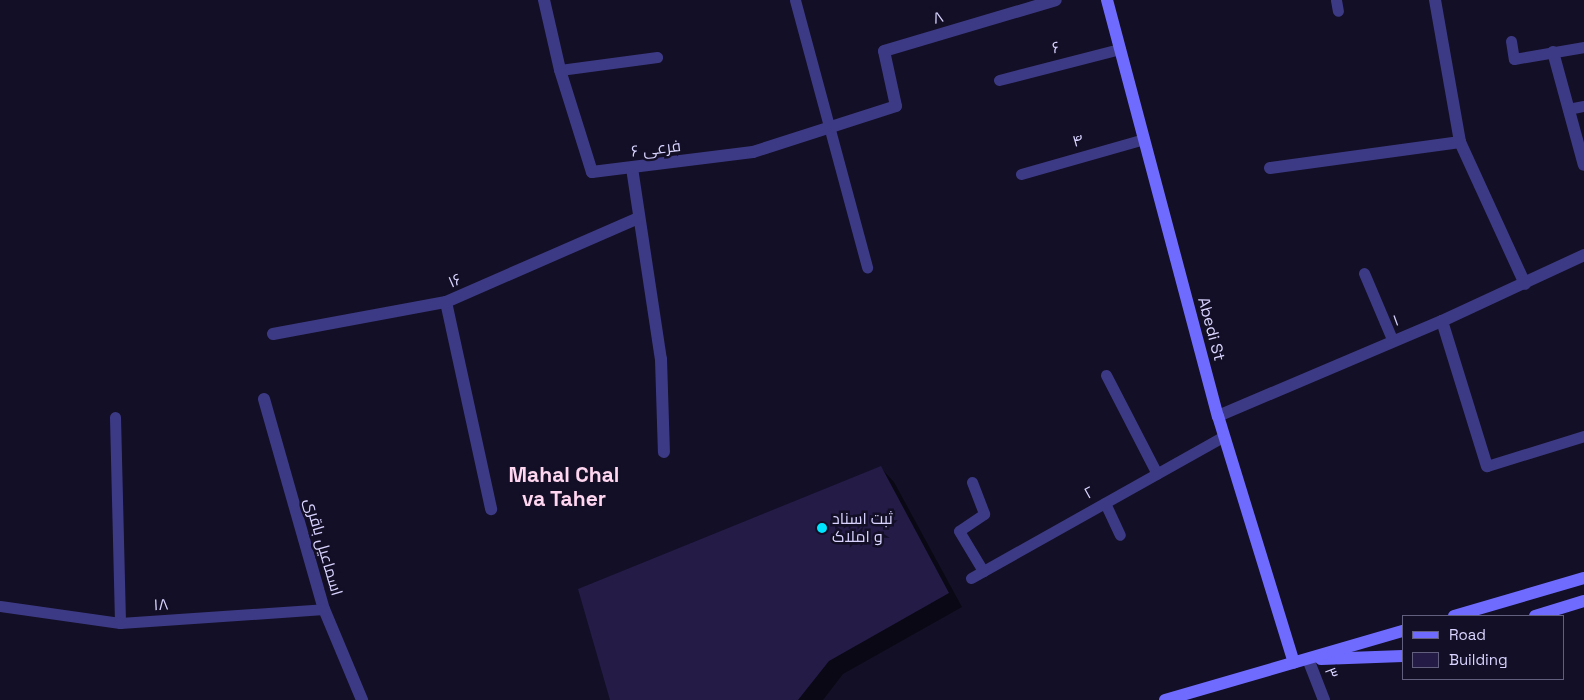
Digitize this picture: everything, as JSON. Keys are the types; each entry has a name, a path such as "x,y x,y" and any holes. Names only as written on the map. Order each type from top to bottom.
{"main road":[{"name":"Abedi St","path":"1107,0 1218,416 1294,663"},
{"path":"1457,615 1584,578"},
{"path":"1538,615 1584,601"},
{"path":"1165,700 1402,631"},
{"path":"1308,659 1402,656"}],"street":[{"name":"فرعی ۶","path":"544,0 560,70 592,172 753,152 827,130 896,106"},
{"name":"۸","path":"896,106 884,51 1056,0"},
{"path":"1435,0 1460,142 1525,284"},
{"path":"1554,52 1584,165"},
{"path":"1270,168 1460,142"},
{"path":"632,168 638,218 661,359 664,452"},
{"name":"۱۶","path":"273,334 446,302 638,218"},
{"name":"۱","path":"1218,416 1392,339 1442,321 1584,255"},
{"path":"446,302 491,509"},
{"path":"1442,321 1487,466"},
{"name":"اسماعیل باقری","path":"264,399 324,609 362,700"},
{"name":"۳","path":"1308,659 1324,700"}],"lane":[{"path":"795,0 827,130 867,267"},
{"path":"1511,41 1514,59 1584,47"},
{"name":"۶","path":"999,80 1120,49"},
{"path":"560,70 657,57"},
{"path":"1568,109 1584,106"},
{"name":"۴","path":"1021,174 1144,139"},
{"path":"1364,273 1392,339"},
{"path":"1106,375 1158,474"},
{"path":"116,417 120,623"},
{"name":"۲","path":"971,578 1224,436"},
{"path":"1487,466 1584,436"},
{"path":"972,482 984,514 959,531 984,571"},
{"path":"1106,503 1120,535"},
{"name":"۱۸","path":"0,606 120,623 324,609"}],"building":[{"name":"ثبت اسناد و املاک","path":"881,466 949,593 829,661 798,700 610,700 578,589"}],"place":[{"name":"ثبت اسناد و املاک","path":"822,528"}],"district":[{"name":"Mahal Chal va Taher","path":"564,487"}]}
